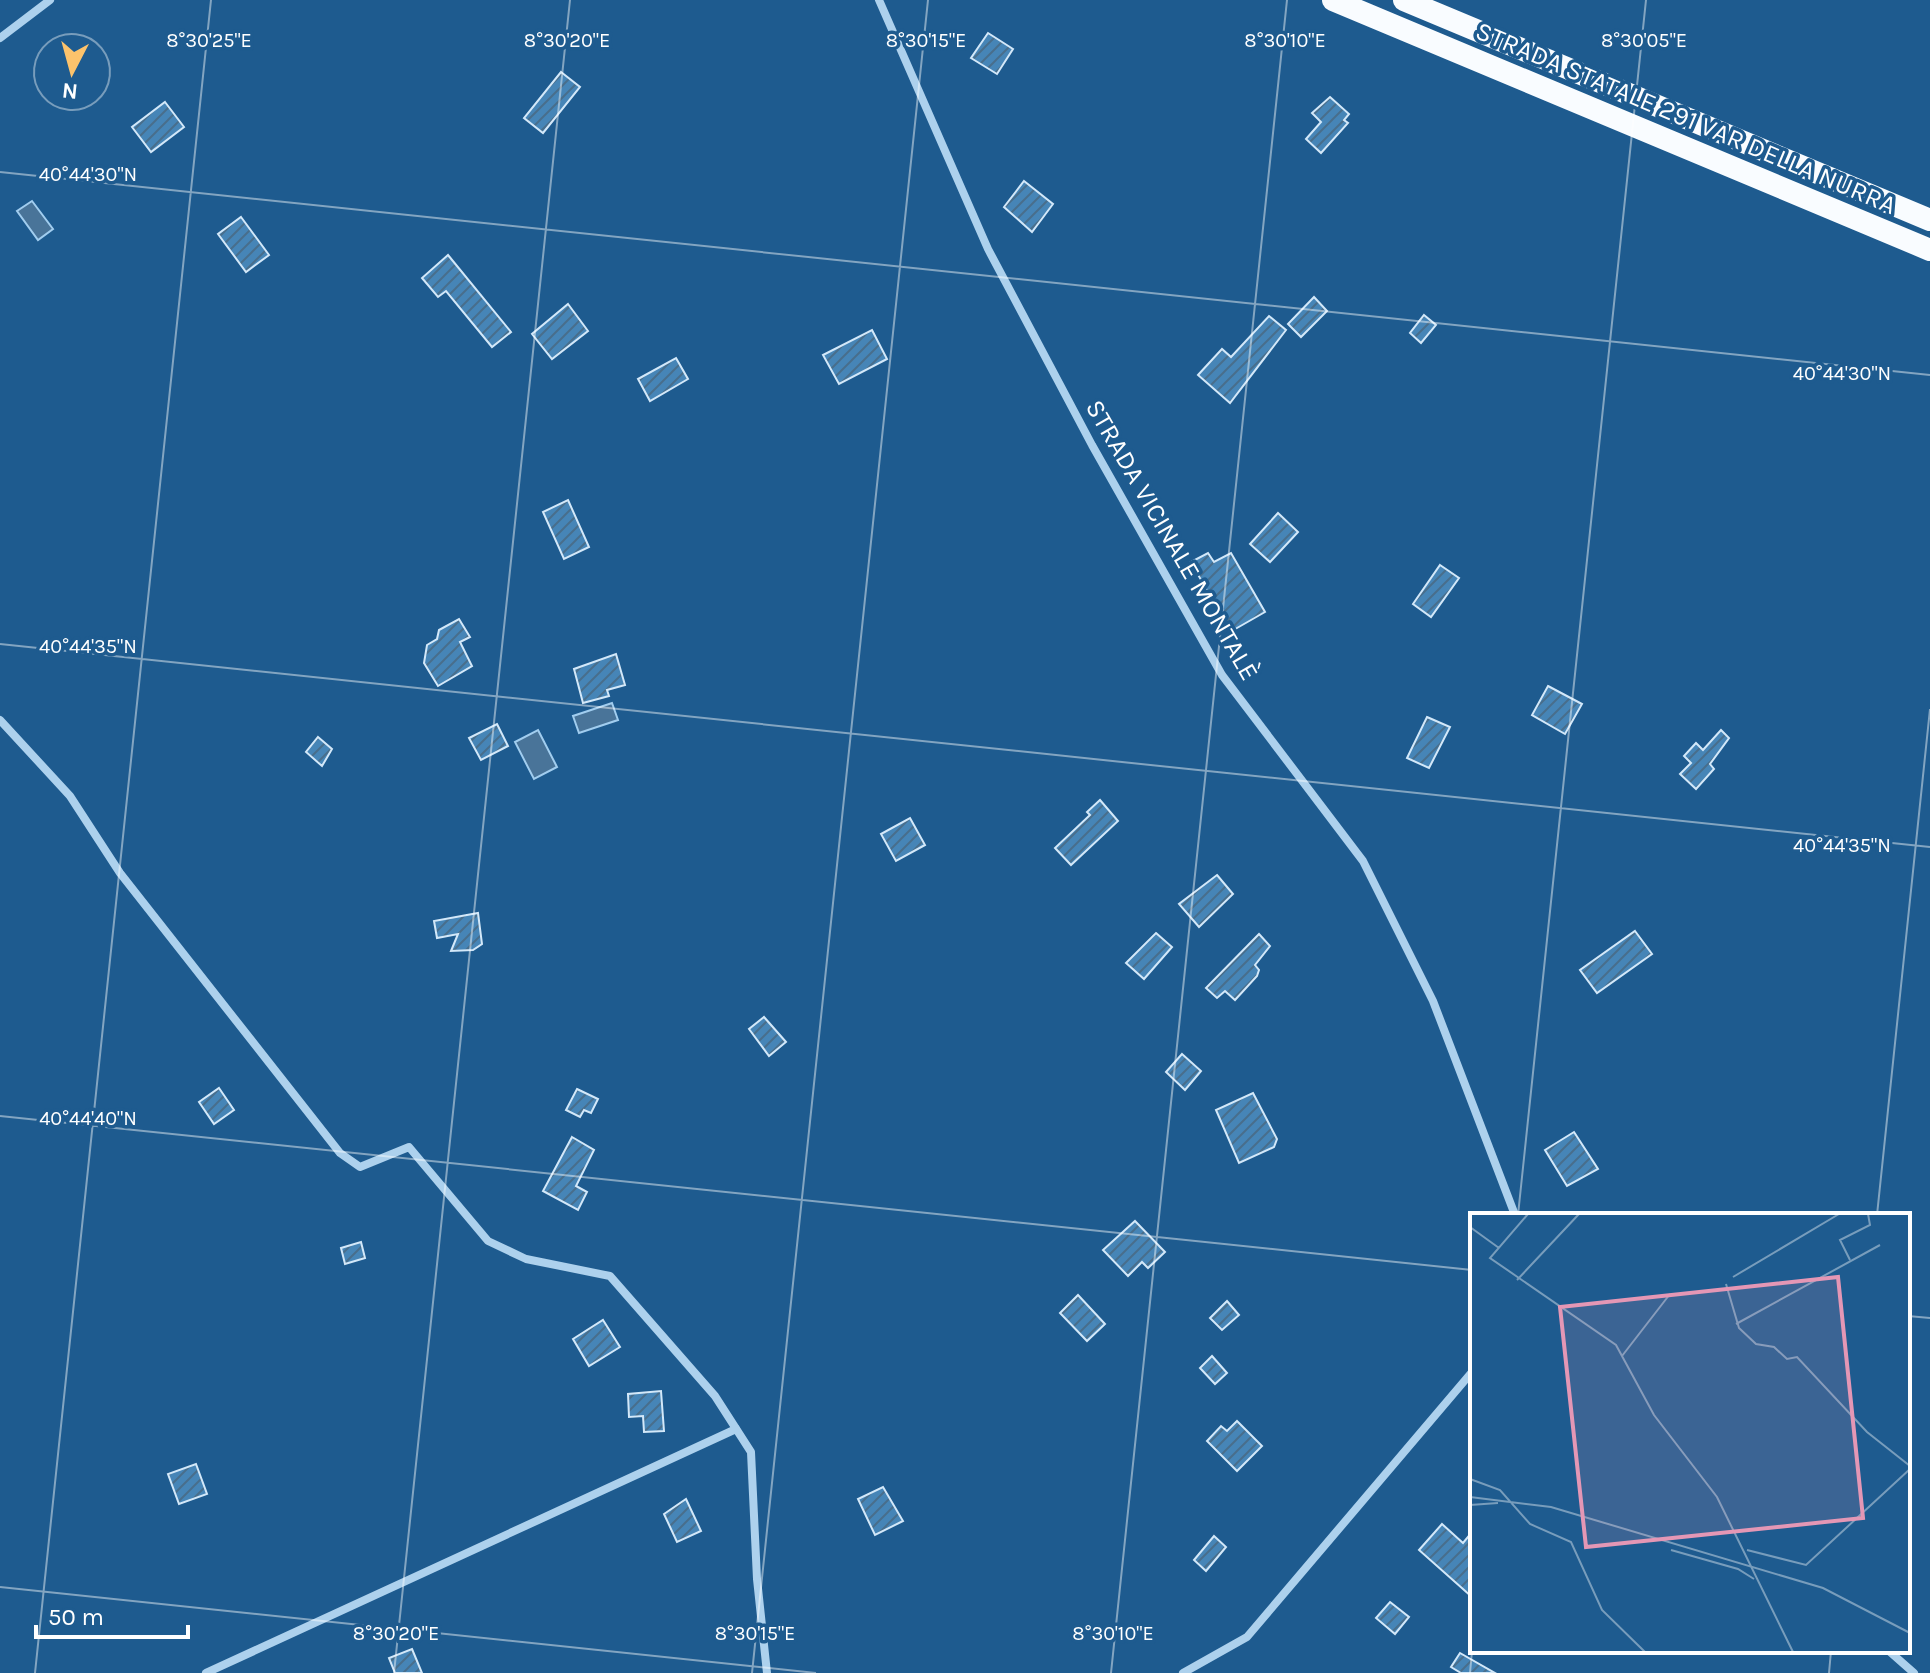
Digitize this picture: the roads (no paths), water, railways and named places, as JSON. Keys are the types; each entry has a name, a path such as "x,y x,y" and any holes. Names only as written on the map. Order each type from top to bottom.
{"highway":[{"name":"STRADA STATALE 291 VAR DELLA NURRA","path":"1333,0 1930,250"},
{"name":"STRADA STATALE 291 VAR DELLA NURRA","path":"1404,0 1930,220"}],"street":[{"path":"0,38 50,0"},
{"name":"STRADA VICINALE MONTALÈ","path":"879,0 988,249 1122,498 1222,675 1363,861 1433,1001 1514,1213"},
{"path":"0,720 70,796 120,873 340,1153 360,1167 409,1147 488,1241 526,1259 610,1276 715,1396 751,1452 757,1579 767,1673"},
{"path":"1183,1673 1247,1637 1470,1374"},
{"path":"206,1673 736,1429"},
{"path":"1891,1653 1914,1673"}],"water":[{"path":"32,201 53,229 38,240 17,211"},
{"path":"612,703 618,720 579,733 573,716"},
{"path":"538,730 557,767 534,779 515,742"}]}
